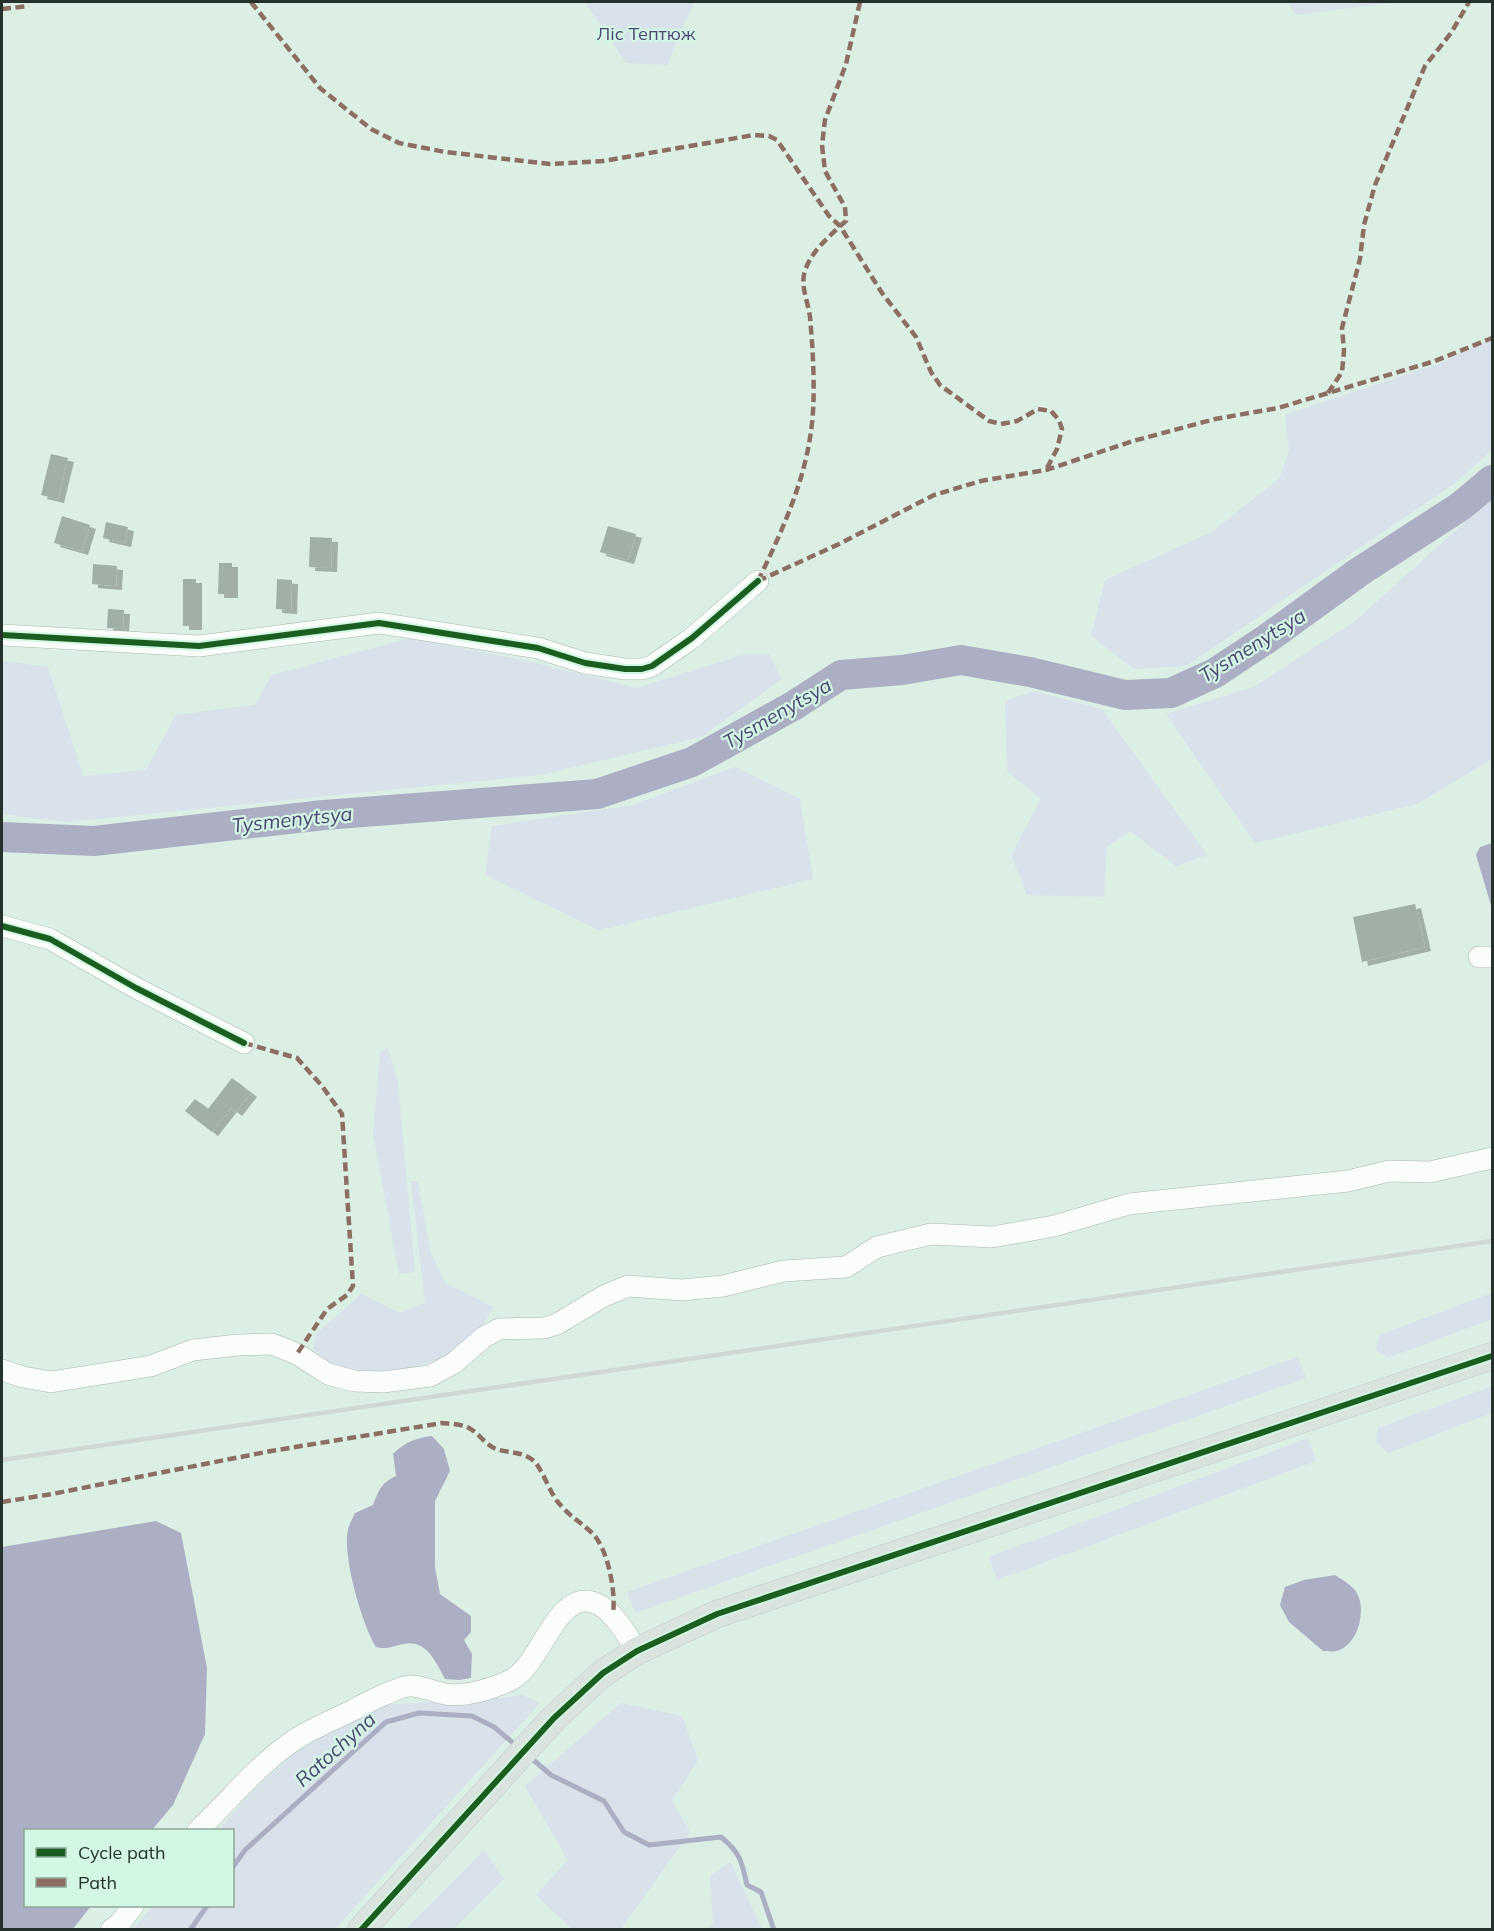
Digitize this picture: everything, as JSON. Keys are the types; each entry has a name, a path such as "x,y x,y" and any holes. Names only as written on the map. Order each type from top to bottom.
{"main road":[{"path":"361,1929 554,1718 603,1673 637,1651 717,1614 1492,1356"}],"street":[{"path":"2,636 199,646 379,623 538,648 585,663 642,669 652,666 692,638 758,581"},
{"path":"2,926 50,939 136,988 244,1043"},
{"path":"2,1370 23,1377 51,1382 151,1366 192,1350 272,1344 297,1353 328,1374 354,1381 384,1382 430,1376 454,1363 484,1337 499,1329 544,1328 557,1324 604,1296 628,1286 682,1290 723,1286 784,1271 846,1267 877,1247 931,1234 992,1238 1054,1226 1129,1204 1348,1181 1389,1171 1430,1172 1492,1158"},
{"path":"199,1829 247,1778 291,1742 367,1702 409,1686 448,1694 480,1692 514,1679 542,1647 555,1620 576,1602 590,1601 613,1614 637,1651"},
{"path":"111,1929 120,1923 132,1907"}],"green space":[{"name":"Ліс Тептюж","path":"585,2 694,2 667,65 626,63"},
{"path":"1288,2 1397,2 1296,15"},
{"path":"1492,338 1492,450 1455,483 1186,666 1134,669 1091,636 1105,580 1210,533 1280,478 1289,450 1285,415 1438,364"},
{"path":"1492,498 1492,759 1417,804 1255,843 1166,714 1254,687 1355,621"},
{"path":"411,638 527,661 637,688 746,654 769,654 782,679 701,737 540,775 66,822 2,814 2,661 48,667 83,776 146,770 176,715 255,705 272,675"},
{"path":"1034,691 1102,709 1207,855 1176,866 1130,831 1107,847 1104,897 1027,895 1011,855 1041,799 1007,771 1005,701"},
{"path":"735,767 800,799 813,879 599,930 485,875 492,826 633,805"},
{"path":"388,1048 398,1083 415,1272 399,1274 373,1133 380,1052"},
{"path":"411,1181 418,1181 430,1250 445,1283 493,1307 484,1323 443,1358 394,1372 336,1368 313,1349 316,1334 361,1294 399,1313 425,1303"},
{"path":"1492,1293 1492,1319 1388,1358 1376,1350 1379,1335"},
{"path":"1298,1357 1306,1378 635,1613 627,1592"},
{"path":"1492,1386 1492,1413 1388,1453 1376,1442 1378,1428"},
{"path":"1308,1438 1316,1461 997,1580 989,1557"},
{"path":"522,1695 540,1703 335,1929 132,1930 152,1907 234,1907 234,1829 220,1829 253,1791 296,1752 380,1705 480,1700"},
{"path":"621,1703 682,1716 698,1760 672,1801 690,1832 621,1929 572,1929 536,1895 568,1860 525,1786"},
{"path":"484,1850 504,1879 453,1929 406,1929"},
{"path":"730,1862 762,1929 707,1929 713,1924 710,1876"}],"water":[{"path":"1492,843 1492,909 1476,855 1480,847"},
{"path":"432,1436 444,1449 450,1471 435,1501 435,1567 440,1594 471,1616 471,1632 464,1640 472,1654 471,1678 459,1680 445,1679 429,1653 418,1645 412,1643 387,1648 376,1647 359,1607 348,1556 348,1530 355,1513 373,1505 381,1488 396,1476 393,1454 411,1441"},
{"path":"156,1521 181,1533 207,1668 205,1734 173,1805 153,1829 24,1829 24,1907 90,1907 73,1929 2,1929 2,1547"},
{"path":"1335,1575 1357,1594 1361,1605 1360,1621 1350,1643 1344,1648 1323,1651 1289,1622 1280,1605 1285,1587 1304,1580"}],"building":[{"path":"51,454 68,458 58,499 41,495"},
{"path":"62,516 90,525 82,551 54,543"},
{"path":"106,522 128,527 125,543 103,538"},
{"path":"608,526 636,534 628,560 600,552"},
{"path":"310,537 332,538 331,568 309,567"},
{"path":"219,563 232,563 232,594 218,594"},
{"path":"93,564 117,566 116,586 92,584"},
{"path":"183,579 196,579 196,626 183,626"},
{"path":"277,579 292,580 291,610 276,609"},
{"path":"108,609 124,610 123,629 107,628"},
{"path":"1415,904 1425,947 1362,962 1353,917"},
{"path":"232,1078 251,1093 236,1112 231,1108 212,1132 185,1111 195,1099 208,1109"}],"waterway":[{"name":"Tysmenytsya","path":"2,837 94,841 324,815 597,794 692,762 793,706 841,675 902,670 961,660 1030,672 1125,695 1171,693 1215,673 1268,638 1359,572 1461,506 1492,480"},
{"name":"Ratochyna","path":"234,1865 245,1850 386,1722 419,1713 472,1716 494,1727 518,1747"},
{"name":"Ratochyna","path":"530,1757 551,1775 604,1801 624,1832 649,1845 721,1837 739,1858 747,1885 761,1892 774,1930"},
{"name":"Ratochyna","path":"190,1930 206,1907"}],"railway":[{"path":"2,1460 1492,1241"}],"marked path":[{"path":"251,2 320,88 371,129 399,143 445,152 550,164 603,161 754,135 769,136 777,140 829,216 840,226 816,250 804,274 813,359 811,431 797,489 758,581"},
{"path":"860,2 846,64 825,120 822,145 825,171 845,207 846,221 840,226 882,293 916,337 931,372 940,385 989,421 1001,424 1017,421 1038,409 1051,411 1059,420 1062,429 1057,449 1046,470"},
{"path":"1328,393 1342,372 1344,351 1342,328 1360,259 1364,225 1375,185 1425,66 1451,33 1469,2"},
{"path":"2,9 29,6"},
{"path":"758,581 839,544 934,495 981,481 1046,470 1133,441 1215,419 1278,408 1435,361 1492,338"},
{"path":"244,1043 297,1058 322,1086 342,1114 353,1286 347,1295 327,1309 297,1354"},
{"path":"2,1502 271,1451 442,1423 460,1425 473,1431 499,1450 517,1453 534,1461 557,1501 591,1532 602,1548 610,1570 613,1614"}],"cycle path":[{"path":"2,635 199,646 379,623 538,648 585,663 642,669 652,666 692,638 758,581"},
{"path":"2,926 50,939 136,988 244,1043"},
{"path":"361,1930 554,1718 603,1673 637,1651 717,1614 1492,1356"}]}
